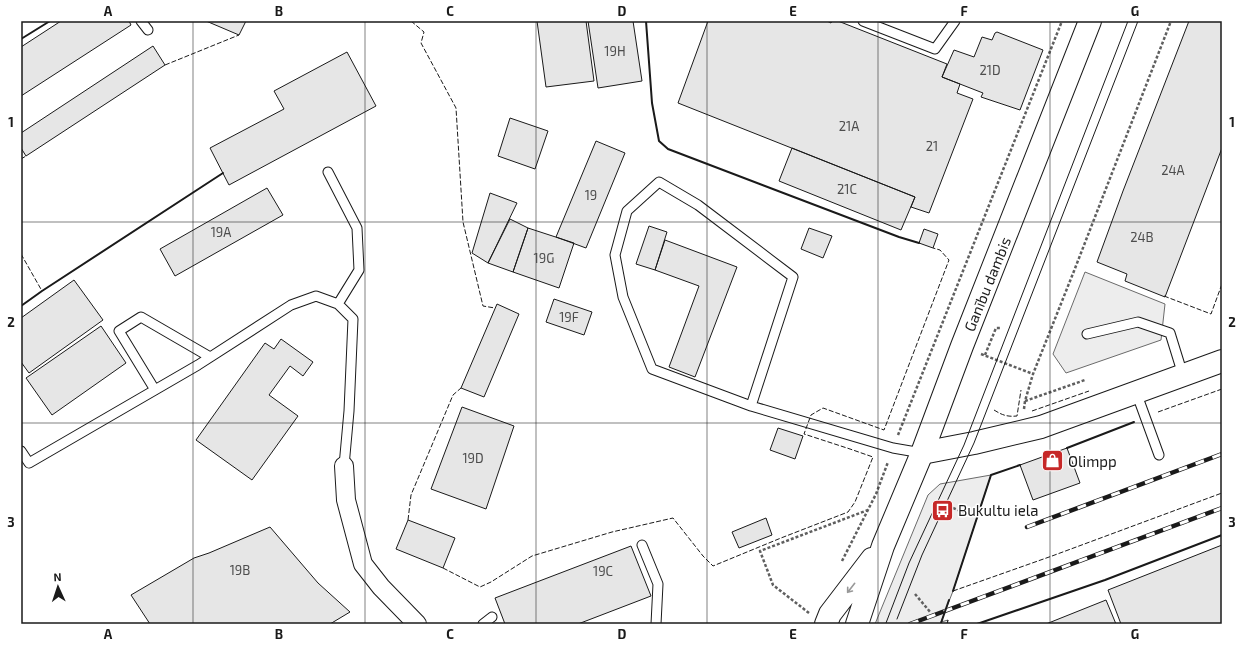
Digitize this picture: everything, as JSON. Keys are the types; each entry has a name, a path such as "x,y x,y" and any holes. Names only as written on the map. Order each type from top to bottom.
{"main road":[{"name":"Ganību dambis","path":"857,624 883,546 922,453 962,346 1090,21"},
{"path":"922,453 974,443 1041,427 1222,361"},
{"name":"Ganību dambis","path":"818,618 830,614 883,546"}],"street":[{"path":"344,466 346,500 363,564 381,587 418,624"}],"lane":[{"path":"141,21 148,30"},
{"path":"863,21 935,49 955,21"},
{"path":"328,172 356,228 358,270 338,304"},
{"path":"751,406 793,277 698,205 659,182 627,211 615,255 623,297 652,369 751,406 893,448 922,453"},
{"path":"21,451 29,464 210,357 291,305 316,296 338,304 353,319 349,411 344,466"},
{"path":"155,390 119,331 141,317 210,357"},
{"path":"1087,334 1138,322 1170,333 1183,375"},
{"path":"1136,392 1159,455"},
{"path":"642,545 658,584 656,624"},
{"path":"483,624 492,617"}],"path":[{"path":"839,568 876,494 1062,21"},
{"path":"1024,412 1025,401 1033,374 1171,21"},
{"path":"985,355 996,328 1000,328"},
{"path":"981,354 1033,374"},
{"path":"1025,401 1085,380"},
{"path":"953,508 968,514"},
{"path":"818,618 773,585 760,551 868,510"},
{"path":"915,594 931,613"}],"shaded area":[{"path":"1085,272 1165,304 1161,340 1066,373 1053,354"},
{"path":"991,475 953,591 941,622 948,620 947,624 875,624 928,495 940,484"}],"building":[{"path":"61,21 129,21 131,25 21,96 21,47"},
{"path":"206,21 246,21 239,35"},
{"path":"537,21 586,21 594,81 546,87"},
{"path":"588,21 633,21 642,81 598,88"},
{"path":"708,21 827,21 831,23 832,21 838,21 947,64 942,77 960,84 957,93 973,99 929,213 911,207 915,197 678,103"},
{"path":"1189,21 1222,21 1222,148 1165,297 1125,281 1127,274 1097,262"},
{"path":"997,32 1043,50 1020,110 981,97 983,93 942,77 954,50 974,57 982,37 992,40"},
{"path":"153,46 165,65 26,156 21,148 21,133"},
{"path":"347,52 376,106 229,185 210,148 284,109 274,91"},
{"path":"510,118 548,131 535,169 498,156"},
{"path":"596,141 625,153 586,248 556,237"},
{"path":"792,148 915,197 901,230 779,181"},
{"path":"267,188 283,215 175,276 160,249"},
{"path":"490,193 517,203 488,263 472,253"},
{"path":"510,219 528,228 513,272 488,263"},
{"path":"649,226 667,232 655,270 636,264"},
{"path":"528,228 574,243 559,288 513,272"},
{"path":"809,228 832,236 823,258 801,249"},
{"path":"924,229 938,234 933,248 919,243"},
{"path":"665,240 737,267 695,377 669,367 699,286 655,270"},
{"path":"74,280 103,320 29,373 21,362 21,318"},
{"path":"554,299 592,312 584,335 546,322"},
{"path":"497,304 519,314 484,397 461,388"},
{"path":"101,326 126,363 52,415 26,378"},
{"path":"281,339 313,362 303,376 290,366 269,395 298,416 252,480 196,440 265,343 274,349"},
{"path":"462,407 514,426 486,509 431,489"},
{"path":"778,428 803,436 795,459 770,450"},
{"path":"1067,448 1080,483 1033,500 1020,465"},
{"path":"766,518 772,535 739,548 732,532"},
{"path":"408,520 455,538 443,568 396,549"},
{"path":"270,527 318,583 350,612 330,624 150,624 131,595 194,558"},
{"path":"1222,545 1222,624 1121,624 1108,590"},
{"path":"631,546 651,596 578,624 505,624 495,598"},
{"path":"1106,600 1116,624 1046,624"}],"tram line":[{"path":"886,623 909,563 964,445 1128,21"},
{"path":"897,619 922,555 974,443 1138,21"}],"railway":[{"path":"1027,527 1222,454"},
{"path":"910,624 1222,508"}],"fence":[{"path":"411,21 424,32 421,43 456,108 463,222 483,306 495,308"},
{"path":"165,65 239,35"},
{"path":"21,159 26,156"},
{"path":"443,568 480,587 491,582 532,556 612,532 673,518 703,556 713,566 848,512 855,502 873,457 804,434 811,415 823,408 884,430 949,260 940,250 933,248"},
{"path":"21,254 42,291"},
{"path":"1164,296 1211,314 1222,284"},
{"path":"408,520 411,495 453,395 461,388"},
{"path":"1158,412 1222,389"},
{"path":"994,410 1005,415 1017,416 1021,390"},
{"path":"1032,411 1089,391"},
{"path":"953,591 1222,493"},
{"path":"947,624 948,620"}],"wall":[{"path":"21,39 50,21"},
{"path":"646,21 652,103 659,141 668,149 899,237 919,243"},
{"path":"21,306 223,173"},
{"path":"1067,448 1134,422"},
{"path":"953,591 991,475 1020,465"},
{"path":"977,624 1105,580 1222,535"},
{"path":"941,623 949,600"}],"place":[{"name":"Olimpp","path":"1053,461"},
{"name":"Bukultu iela","path":"943,510"}]}
